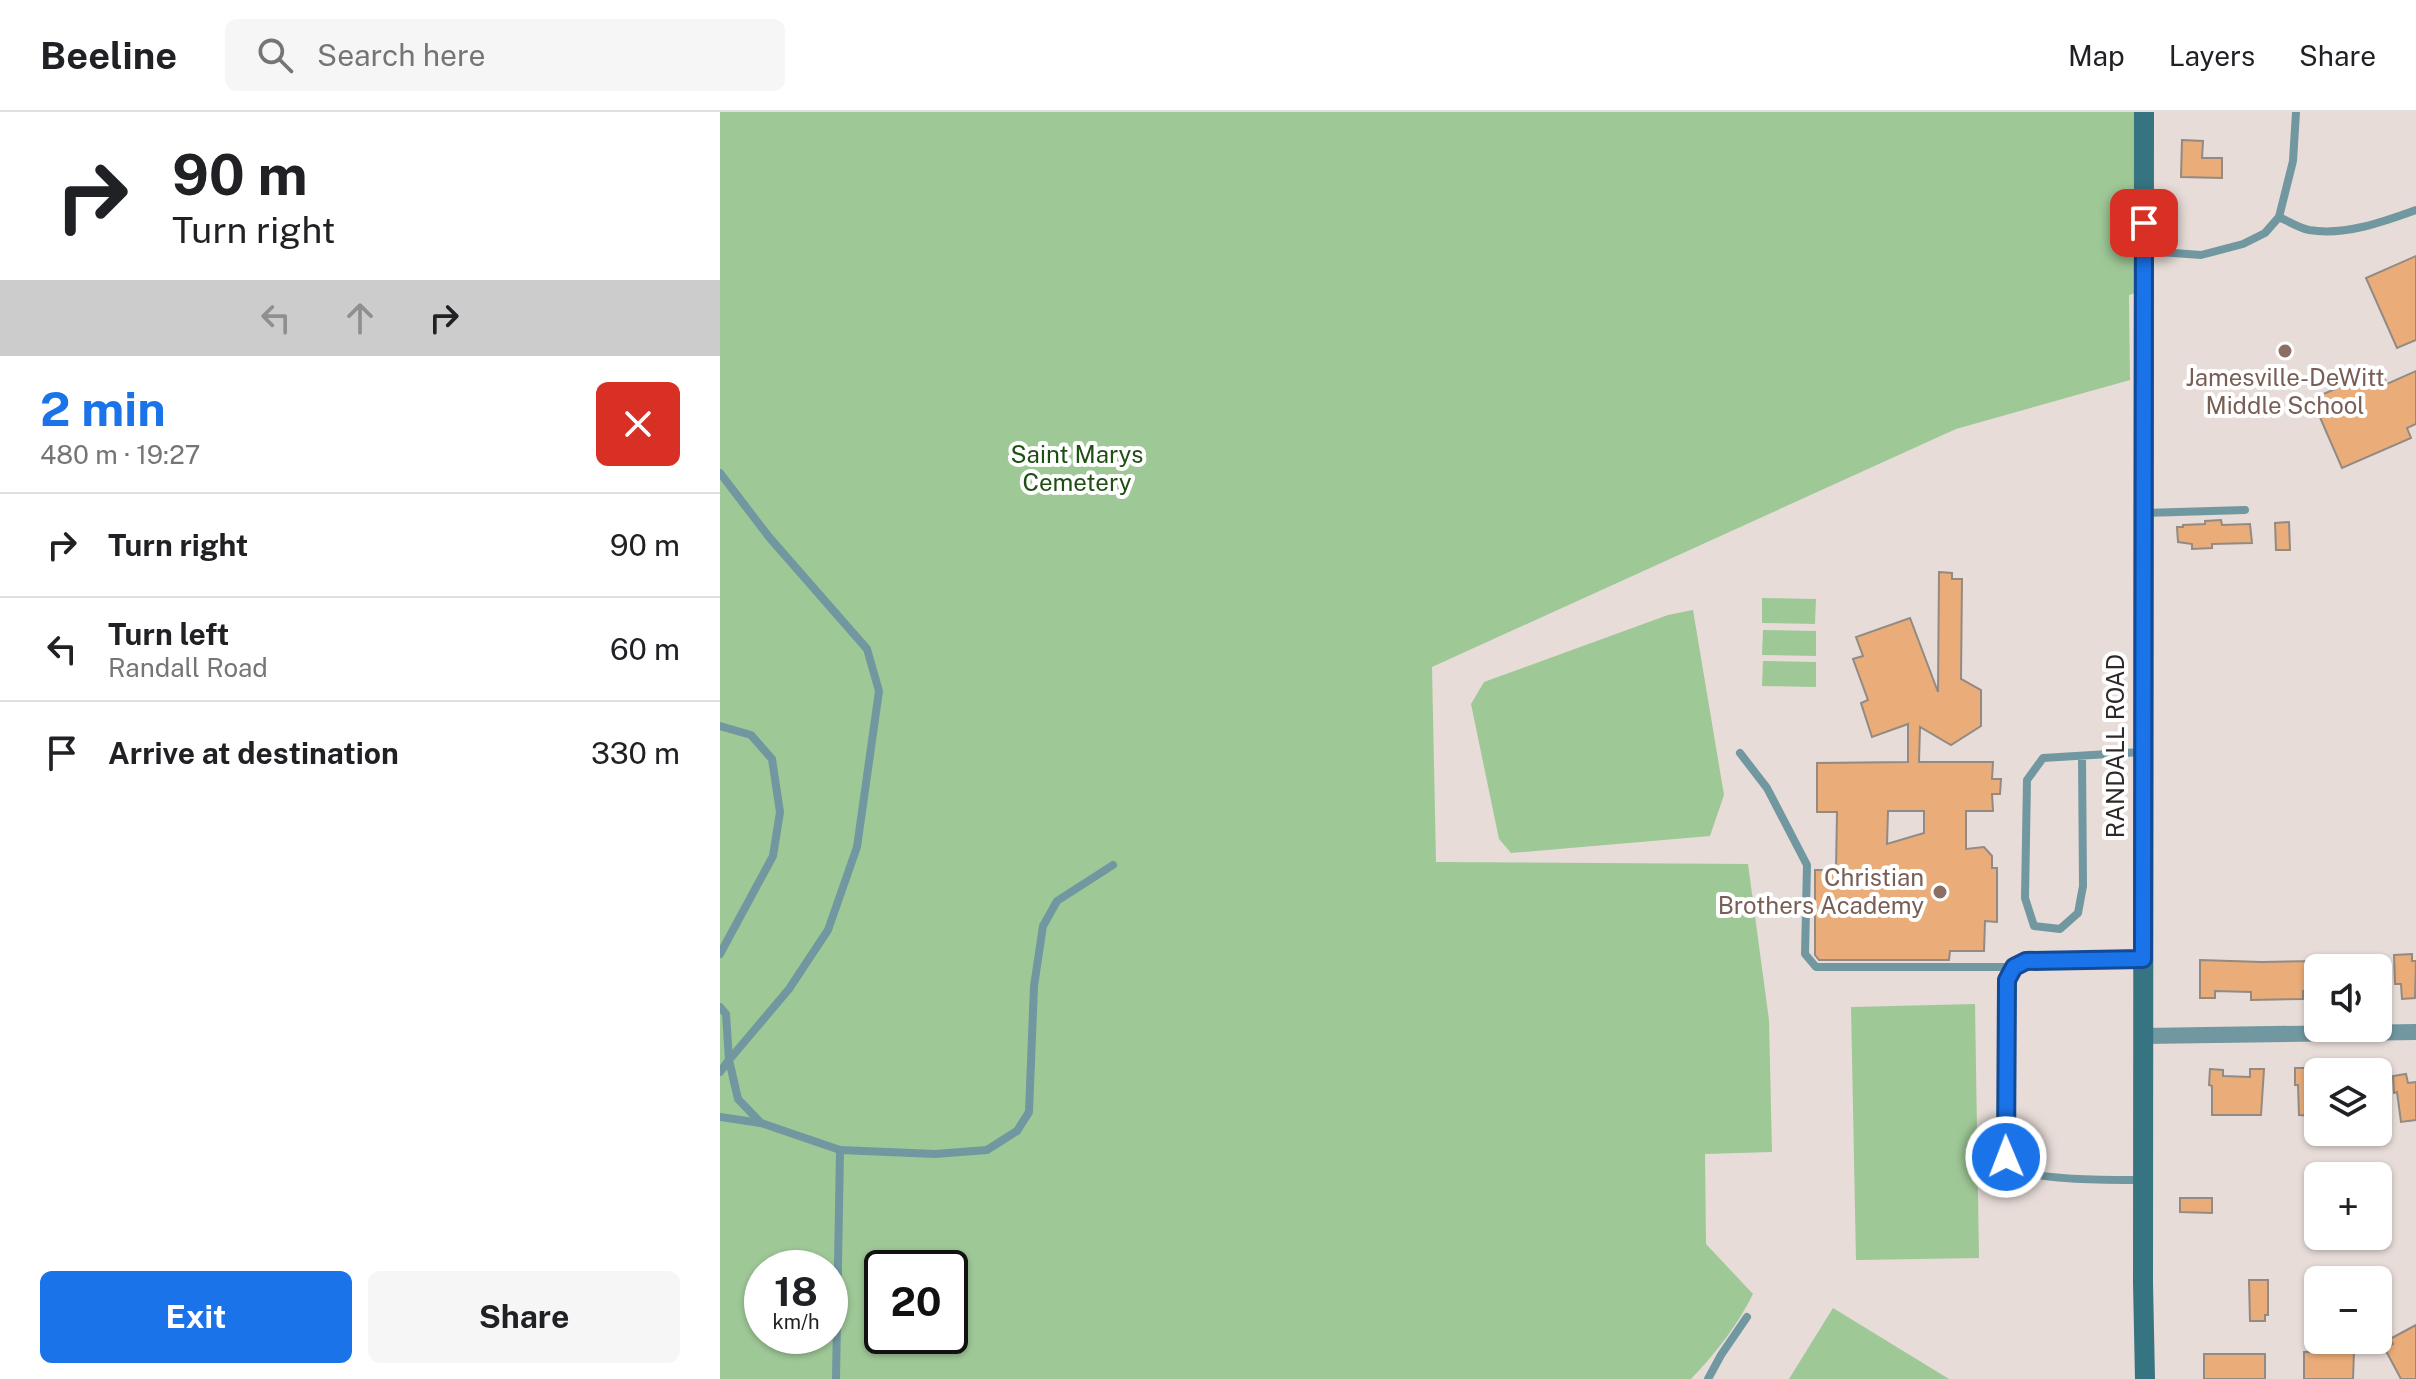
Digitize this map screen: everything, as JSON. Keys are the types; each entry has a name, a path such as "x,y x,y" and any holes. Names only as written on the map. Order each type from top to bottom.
{"street":[{"name":"RANDALL ROAD","path":"2144,112 2142,752 2145,1379"},
{"path":"2143,1036 2416,1032"}],"lane":[{"path":"2144,251 2201,255 2243,244 2265,233 2279,217 2293,161 2296,112"},
{"path":"2279,217 2306,230 2330,231 2381,223 2416,210"},
{"path":"720,473 769,537 867,649 879,691 857,847 828,930 789,989 720,1072"},
{"path":"2143,513 2245,510"},
{"path":"720,726 751,735 772,759 780,812 773,856 720,954"},
{"path":"2082,756 2083,886 2078,913 2060,929 2034,926 2025,898 2027,780 2043,758 2142,752"},
{"path":"1740,753 1767,788 1807,865 1805,954 1816,967 2014,967 2026,961 2143,959"},
{"path":"720,1117 761,1123 840,1150 935,1154 987,1150 1017,1131 1029,1112 1034,986 1043,926 1057,901 1113,865"},
{"path":"2014,967 2007,980 2006,1157 2013,1169 2024,1174 2051,1177 2143,1180"},
{"path":"720,1007 726,1014 729,1060 738,1099 761,1123"},
{"path":"836,1379 840,1150"},
{"path":"1708,1379 1747,1317"}],"green space":[{"name":"Saint Marys Cemetery","path":"720,112 2144,112 2144,290 2129,295 2130,380 1956,429 1432,667 1436,862 1748,864 1769,1020 1772,1152 1705,1154 1706,1244 1753,1294 1725,1339 1691,1379 720,1379"},
{"path":"1762,598 1816,599 1815,624 1762,623"},
{"path":"1693,610 1724,795 1710,836 1511,853 1499,839 1471,704 1484,682 1668,615"},
{"path":"1763,630 1816,631 1816,656 1762,655"},
{"path":"1763,661 1816,662 1816,687 1762,686"},
{"path":"1975,1004 1979,1258 1856,1260 1851,1007"},
{"path":"1833,1308 1949,1379 1789,1379"}],"building":[{"path":"2182,140 2203,141 2202,158 2222,158 2222,178 2181,177"},
{"path":"2416,256 2416,340 2397,348 2366,278"},
{"path":"2380,369 2387,384 2416,371 2416,424 2407,428 2411,438 2342,468 2312,399"},
{"path":"2221,520 2222,525 2250,524 2252,543 2212,544 2212,548 2192,549 2192,544 2178,542 2177,527"},
{"path":"2289,522 2290,550 2276,550 2275,523"},
{"path":"1939,572 1952,573 1952,579 1962,579 1961,679 1981,690 1981,726 1951,745 1920,727 1919,762 1993,762 1992,779 2001,779 2000,794 1992,794 1993,811 1966,811 1966,849 1984,847 1992,856 1992,868 1997,868 1997,922 1985,921 1984,951 1950,951 1949,960 1819,960 1815,955 1815,870 1836,870 1837,812 1817,812 1817,763 1908,762 1908,724 1872,737 1861,703 1868,700 1853,659 1863,656 1856,637 1910,618 1938,692","holes":["1888,811 1924,811 1924,833 1887,844"]},
{"path":"2412,954 2412,961 2416,961 2415,998 2402,999 2401,984 2395,984 2394,955"},
{"path":"2200,960 2304,961 2303,999 2251,1000 2251,992 2215,991 2215,998 2200,998"},
{"path":"2295,1068 2304,1068 2304,1115 2299,1115 2298,1085 2295,1085"},
{"path":"2210,1069 2223,1070 2223,1076 2250,1077 2250,1069 2264,1069 2261,1115 2212,1115"},
{"path":"2406,1074 2408,1083 2416,1082 2416,1120 2401,1122 2393,1076"},
{"path":"2180,1198 2212,1198 2212,1213 2180,1212"},
{"path":"2249,1280 2268,1280 2268,1315 2265,1315 2265,1321 2250,1321"},
{"path":"2416,1325 2416,1379 2401,1379 2388,1354 2392,1354 2392,1338"},
{"path":"2204,1354 2265,1354 2265,1379 2204,1379"},
{"path":"2304,1354 2354,1354 2353,1379 2304,1379"}],"place":[{"name":"Jamesville-DeWitt Middle School","path":"2285,351"},
{"name":"Christian Brothers Academy","path":"1940,892"}],"route":[{"path":"2006,1157 2007,980 2014,967 2026,961 2143,959 2144,223"}]}
